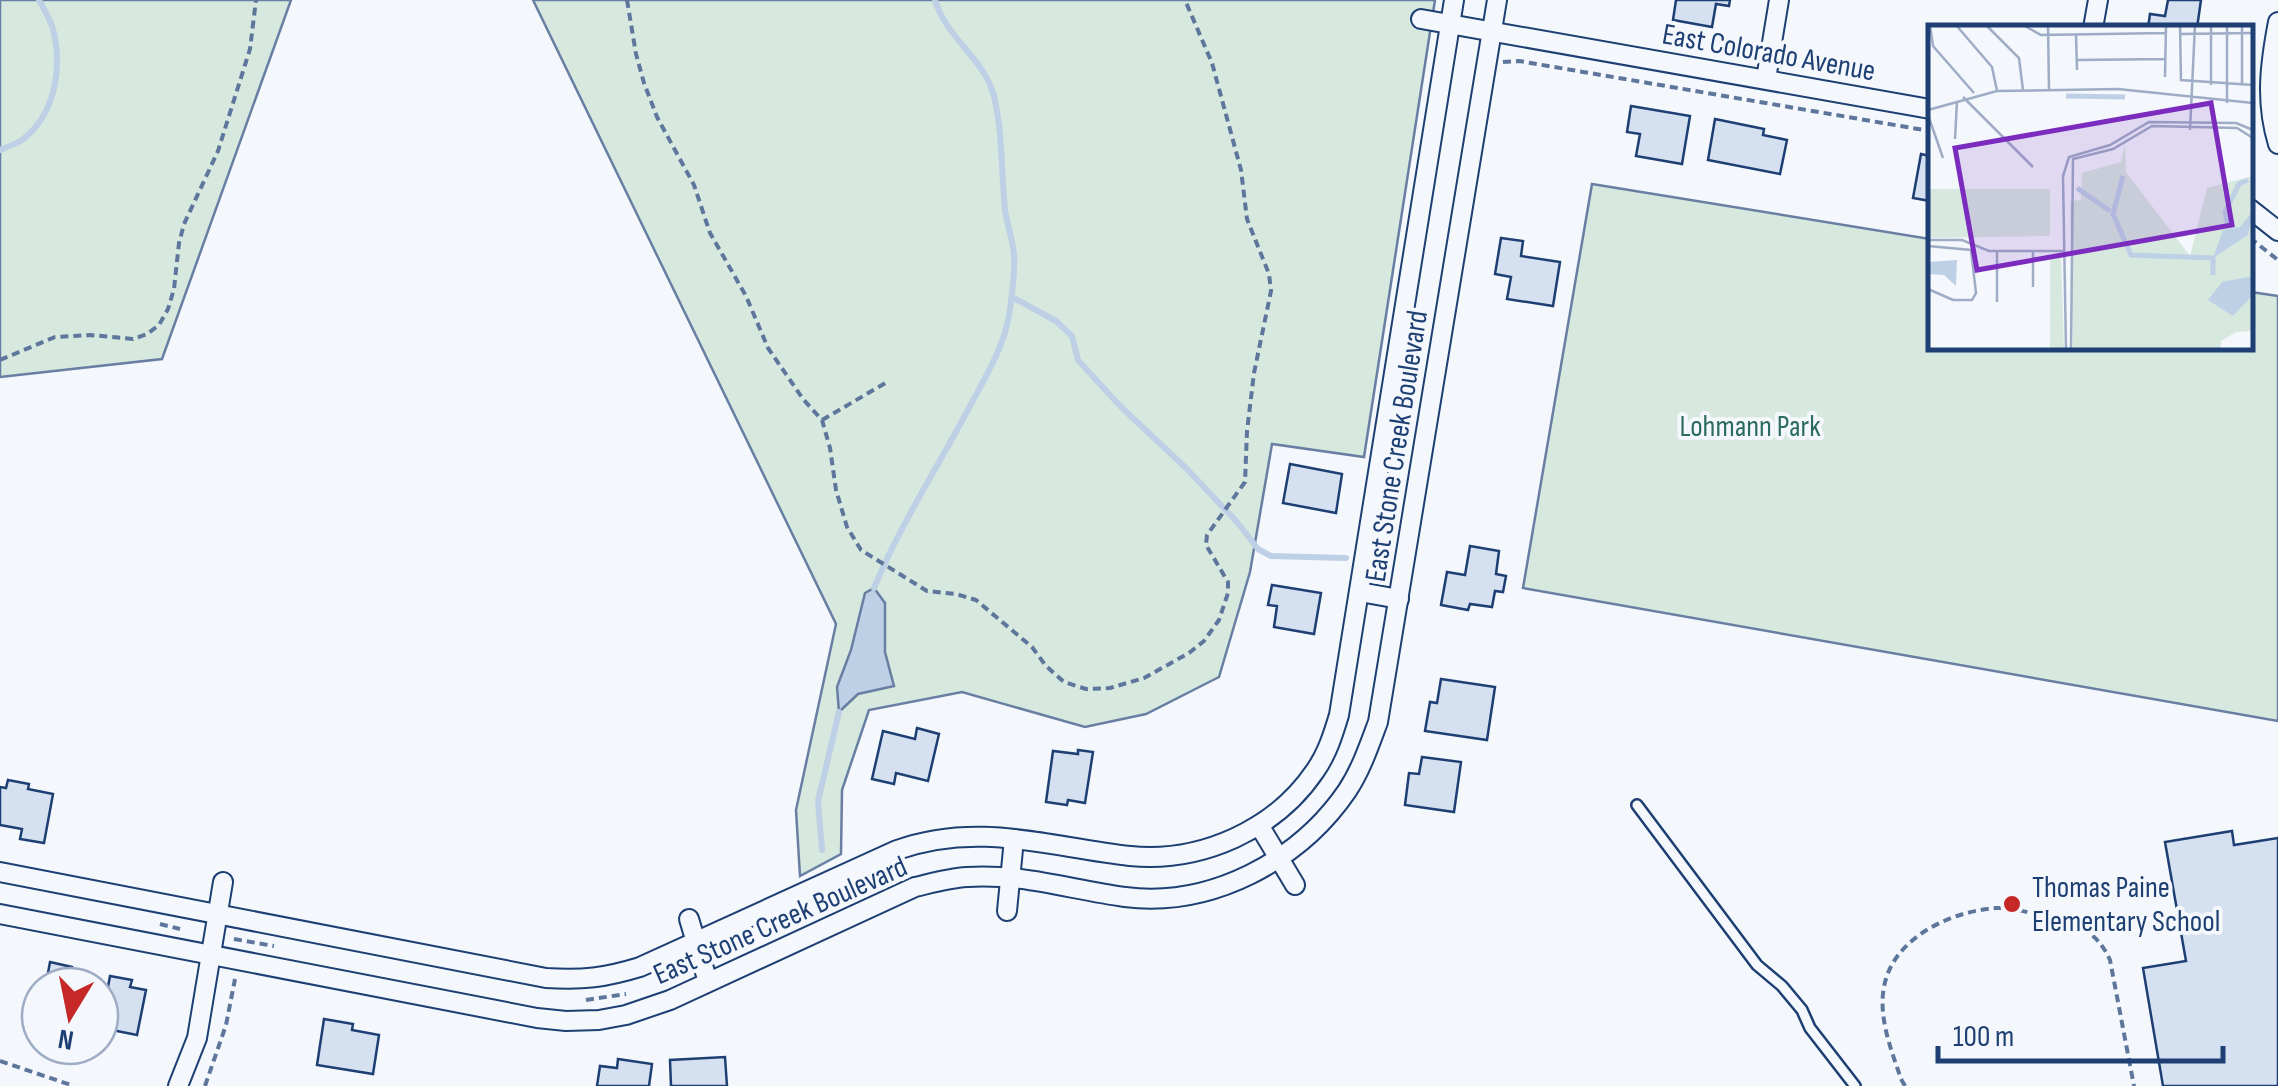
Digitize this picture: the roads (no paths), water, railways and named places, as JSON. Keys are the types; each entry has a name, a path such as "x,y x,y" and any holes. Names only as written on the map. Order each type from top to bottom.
{"street":[{"name":"East Stone Creek Boulevard","path":"0,872 546,978 582,980 640,967 918,843 981,835 1132,856 1160,856 1219,844 1259,826 1277,814 1316,770 1332,738 1346,684 1454,0"},
{"name":"East Stone Creek Boulevard","path":"0,914 537,1018 599,1020 670,1000 914,888 963,877 1010,878 1128,898 1158,898 1231,884 1279,859 1326,820 1364,760 1378,722 1496,0"},
{"path":"1766,79 1779,0"},
{"path":"2094,25 2098,0"},
{"name":"East Colorado Avenue","path":"1421,19 1928,108"},
{"path":"2278,22 2269,74 2269,105 2278,144"},
{"path":"2253,211 2278,231"},
{"path":"1360,592 1399,598"},
{"path":"1259,826 1295,885"},
{"path":"1007,911 1014,840"},
{"path":"178,1086 197,1038 223,882"},
{"path":"690,919 708,982"}],"lane":[{"path":"1637,805 1757,965 1802,1010 1810,1028 1855,1086"}],"water":[{"path":"874,588 885,603 885,652 894,686 858,694 839,712 837,687 865,593"}],"waterway":[{"path":"0,150 33,130 54,90 56,44 52,25 39,0"},
{"path":"874,588 993,362 1007,327 1013,285 1014,255 1005,210 994,96 982,70 947,26 935,0"},
{"path":"1012,297 1056,321 1072,336 1078,360 1186,468 1258,549 1271,556 1346,558"},
{"path":"822,850 818,801 839,712"}],"place":[{"name":"Thomas Paine Elementary School","path":"2012,904"}],"park label":[{"name":"Lohmann Park","path":"1750,426"}]}
